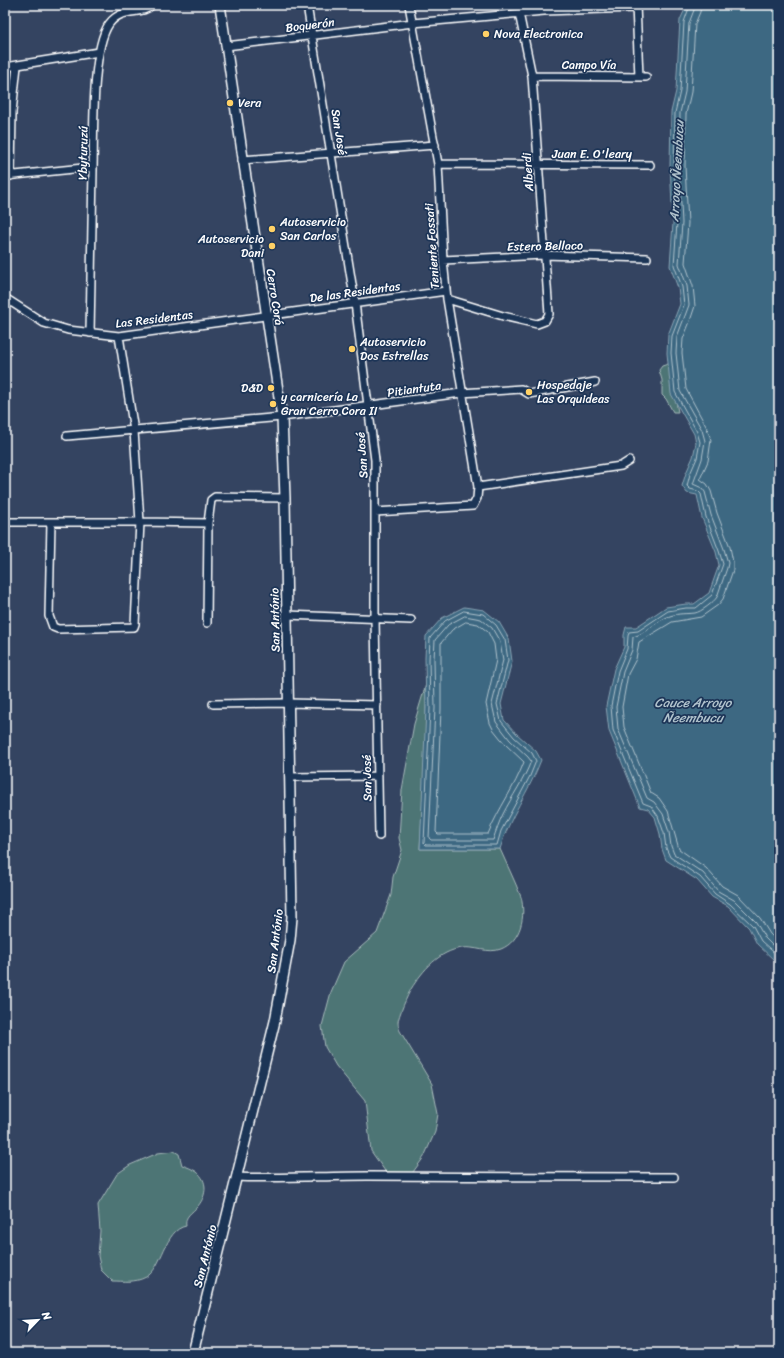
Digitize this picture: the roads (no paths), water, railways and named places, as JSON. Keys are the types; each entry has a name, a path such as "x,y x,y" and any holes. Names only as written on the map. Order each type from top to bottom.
{"street":[{"name":"Ybyturuzú","path":"90,333 95,92 99,52 109,24 116,16 126,12 145,9 152,5"},
{"name":"Cerro Corá","path":"220,5 242,160 282,417 285,498"},
{"name":"San José","path":"307,5 355,303 375,460 375,619 379,836"},
{"name":"Teniente Fossati","path":"409,5 438,164 446,291 461,393 478,487"},
{"name":"Boquerón","path":"226,46 413,23 519,13 544,8 636,6"},
{"name":"Campo Vía","path":"532,76 642,77 636,6"},
{"name":"Alberdi","path":"447,299 503,316 537,324 545,322 549,314 532,76 519,13"},
{"path":"5,67 99,52"},
{"path":"17,66 12,112 13,137 8,176 93,167"},
{"path":"242,160 435,144"},
{"name":"Juan E. O'leary","path":"438,164 650,165"},
{"name":"Estero Bellaco","path":"443,260 544,255 647,258"},
{"name":"De las Residentas","path":"266,316 446,291"},
{"name":"Las Residentas","path":"5,298 44,323 68,330 119,336 266,316"},
{"path":"51,522 49,616 53,627 134,627 140,522 134,430 119,336"},
{"name":"Pitiantuta","path":"67,436 282,417 461,393 521,389 529,394 595,382"},
{"path":"375,512 473,506 478,498 478,487 621,466 629,461"},
{"path":"207,623 208,523 211,500 215,497 285,498"},
{"name":"San António","path":"194,1353 275,1020 290,940 292,917 291,776 288,703 285,498"},
{"path":"5,522 208,523"},
{"path":"287,615 411,620"},
{"path":"213,704 288,703 377,705"},
{"path":"291,776 378,776"},
{"path":"236,1177 674,1177"}],"water":[{"name":"Cauce Arroyo Ñeembucu","path":"687,5 779,5 779,962 774,960 757,944 749,928 728,906 712,897 697,880 666,860 655,817 648,809 640,807 609,731 606,706 614,669 624,647 626,627 636,627 666,607 694,604 709,593 719,565 716,552 702,518 697,495 687,493 682,486 693,457 696,443 694,434 671,394 667,353 668,335 680,304 678,288 670,266 673,223 670,166 671,112 676,91 680,20"},
{"path":"464,607 484,610 499,622 509,639 512,661 501,704 504,720 536,751 541,760 514,815 500,849 420,849 426,708 426,636 442,618"}],"place":[{"name":"Nova Electronica","path":"486,34"},
{"name":"Vera","path":"230,103"},
{"name":"Autoservicio San Carlos","path":"272,229"},
{"name":"Autoservicio Dani","path":"272,246"},
{"name":"Autoservicio Dos Estrellas","path":"352,349"},
{"name":"D&D","path":"271,388"},
{"name":"Hospedaje Las Orquideas","path":"529,392"},
{"name":"y carnicería La Gran Cerro Cora II","path":"273,404"}],"water label":[{"name":"Arroyo Ñeembucu","path":"676,171"}]}
